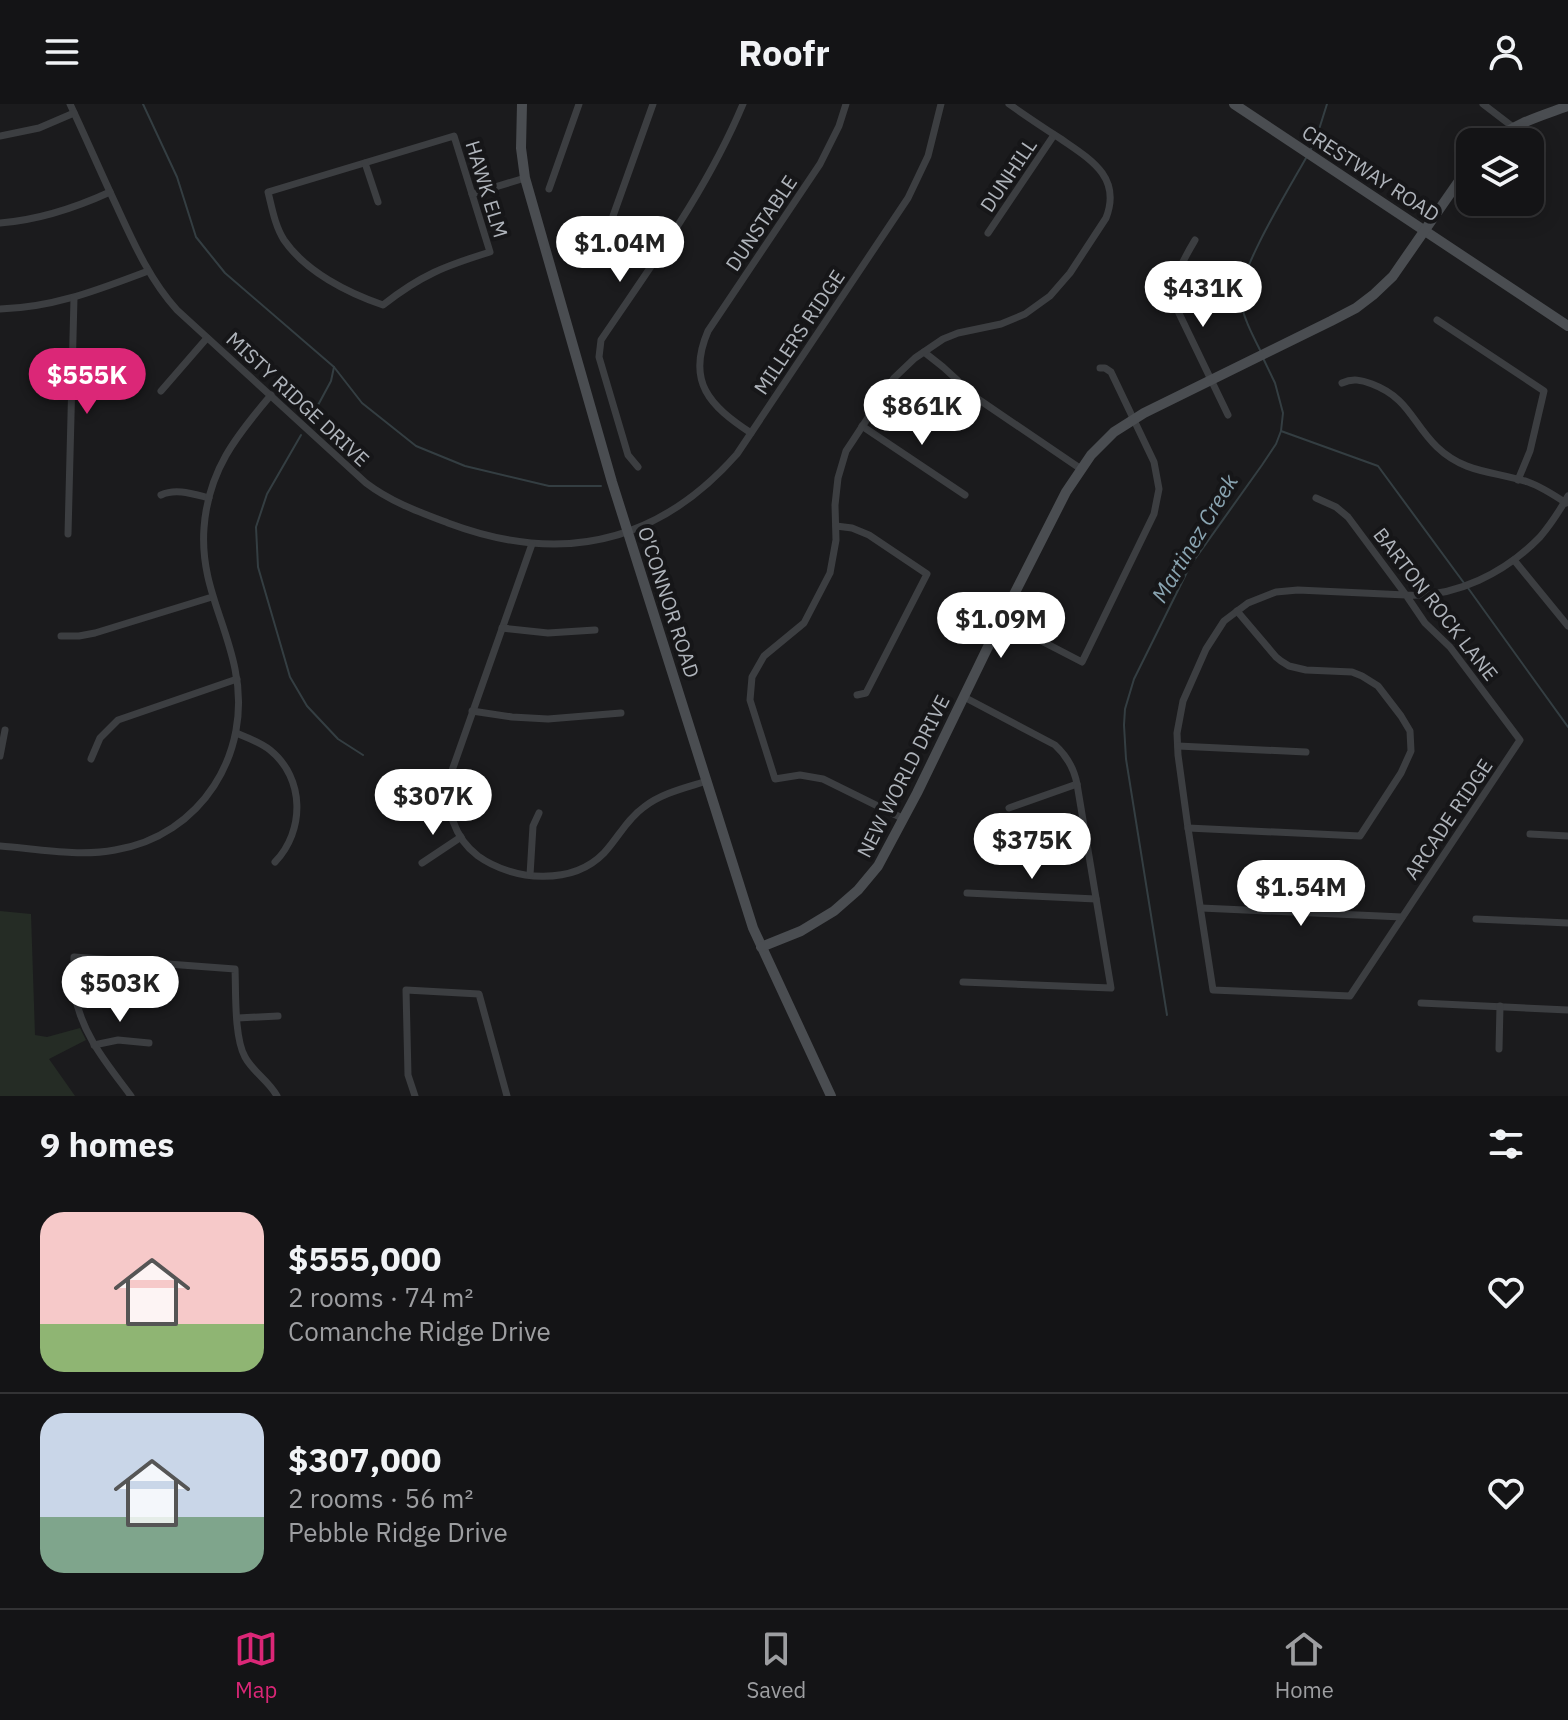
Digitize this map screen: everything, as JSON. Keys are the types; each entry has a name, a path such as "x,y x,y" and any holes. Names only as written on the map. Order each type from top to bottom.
{"main road":[{"name":"O'CONNOR ROAD","path":"522,104 521,148 525,178 628,532 753,928 831,1096"},
{"name":"CRESTWAY ROAD","path":"1234,104 1568,326"},
{"path":"1513,127 1568,106"},
{"name":"NEW WORLD DRIVE","path":"761,947 819,921 849,899 878,866 1066,492 1106,439 1134,419 1356,308 1393,276 1456,186"}],"street":[{"name":"MISTY RIDGE DRIVE","path":"70,104 148,271 167,299 366,483 416,511 490,537 532,544 581,543 628,532"},
{"path":"549,189 578,106 568,104"},
{"path":"653,104 611,229 624,245 655,260"},
{"path":"638,467 628,455 599,357 601,340 612,318 705,184 743,104"},
{"name":"DUNSTABLE","path":"751,433 724,415 707,393 700,373 702,344 820,164 846,104"},
{"name":"MILLERS RIDGE","path":"628,532 656,520 701,490 728,464 751,433 908,198 928,156 941,104"},
{"path":"904,819 823,779 800,775 775,779 750,700 752,677 768,651 808,618 830,573 836,540 838,478 846,451 894,378 943,339 1013,320 1035,308 1070,273 1106,218 1110,205 1109,185 1096,164 1009,104"},
{"path":"1483,104 1513,127"},
{"path":"0,136 39,128 74,113"},
{"name":"DUNHILL","path":"988,233 1054,135"},
{"name":"HAWK ELM","path":"454,136 490,252 432,272 383,305 354,294 317,272 292,249 279,229 268,192 365,163 454,136"},
{"path":"365,163 378,202"},
{"path":"472,194 525,178"},
{"path":"0,223 34,219 63,211 110,192"},
{"path":"1195,240 1178,269 1174,296 1180,317 1228,415"},
{"path":"0,309 74,298 148,271"},
{"path":"68,534 74,298"},
{"path":"1437,320 1544,391 1530,451 1518,480"},
{"path":"161,391 207,338"},
{"path":"924,352 978,399 1081,469"},
{"path":"1001,620 1082,662 1151,522 1159,489 1156,471 1111,372 1100,368"},
{"path":"1342,383 1357,379 1400,400 1436,447 1452,459 1479,471 1544,489 1567,501 1541,536 1514,560 1476,582 1433,593 1406,595 1298,590 1276,592 1248,603 1218,628 1191,679 1179,715 1178,746 1201,908 1402,917"},
{"path":"0,846 96,852 126,848 154,838 184,819 207,797 224,769 231,754 239,707 232,658 205,571 206,511 213,482 227,452 271,395"},
{"path":"862,426 965,495"},
{"path":"161,495 169,491 209,498"},
{"name":"BARTON ROCK LANE","path":"1316,498 1336,507 1348,517 1425,623 1450,647 1520,740"},
{"path":"836,526 869,535 927,574 866,693 857,695"},
{"path":"532,544 451,769 448,787 450,812 461,837 473,852 487,862 512,872 556,876 581,869 605,852 626,823 662,796 707,781"},
{"path":"1514,560 1568,626"},
{"path":"61,636 95,633 212,597"},
{"path":"1188,828 1360,836 1401,773 1411,751 1410,731 1378,686 1352,672 1289,666 1276,657 1237,611"},
{"path":"502,628 548,633 595,630"},
{"path":"91,759 100,738 118,720 237,679"},
{"path":"963,982 1111,988 1071,764 1055,745 964,697"},
{"path":"472,711 548,719 621,713"},
{"path":"0,756 5,730"},
{"path":"236,733 256,741 275,755 289,774 295,789 297,820 290,843 275,862"},
{"name":"ARCADE RIDGE","path":"1201,908 1213,990 1350,996 1520,740"},
{"path":"1178,746 1306,752"},
{"path":"1009,808 1077,784"},
{"path":"530,875 533,826 539,813"},
{"path":"1530,834 1568,836"},
{"path":"422,863 461,837"},
{"path":"967,893 1096,899"},
{"path":"1476,919 1568,923"},
{"path":"131,1096 94,1045 84,1024 75,994 74,957 235,969 240,1045 250,1065 277,1096"},
{"path":"415,1096 408,1075 406,990 479,994 507,1096"},
{"path":"1421,1003 1568,1010"},
{"path":"1499,1049 1500,1006"},
{"path":"238,1018 278,1016"},
{"path":"94,1045 118,1040 149,1043"}],"shaded area":[{"path":"0,911 31,914 35,1035 47,1037 80,1028 86,1040 49,1059 75,1096 0,1096"}],"waterway":[{"path":"143,104 177,177 196,237 225,273 334,367 362,403 416,446 465,466 549,486 601,486"},
{"name":"Martinez Creek","path":"1311,149 1327,104"},
{"name":"Martinez Creek","path":"1261,352 1243,313 1241,287 1266,229 1306,158"},
{"name":"Martinez Creek","path":"1167,1015 1126,759 1125,709 1134,679 1190,566 1276,444 1283,413 1275,383 1263,358"},
{"path":"310,420 331,381 334,367"},
{"path":"1281,431 1378,466 1464,583"},
{"path":"301,435 267,494 256,527 258,567 290,677 307,706 338,739 363,755"},
{"path":"1468,588 1568,727"}]}
